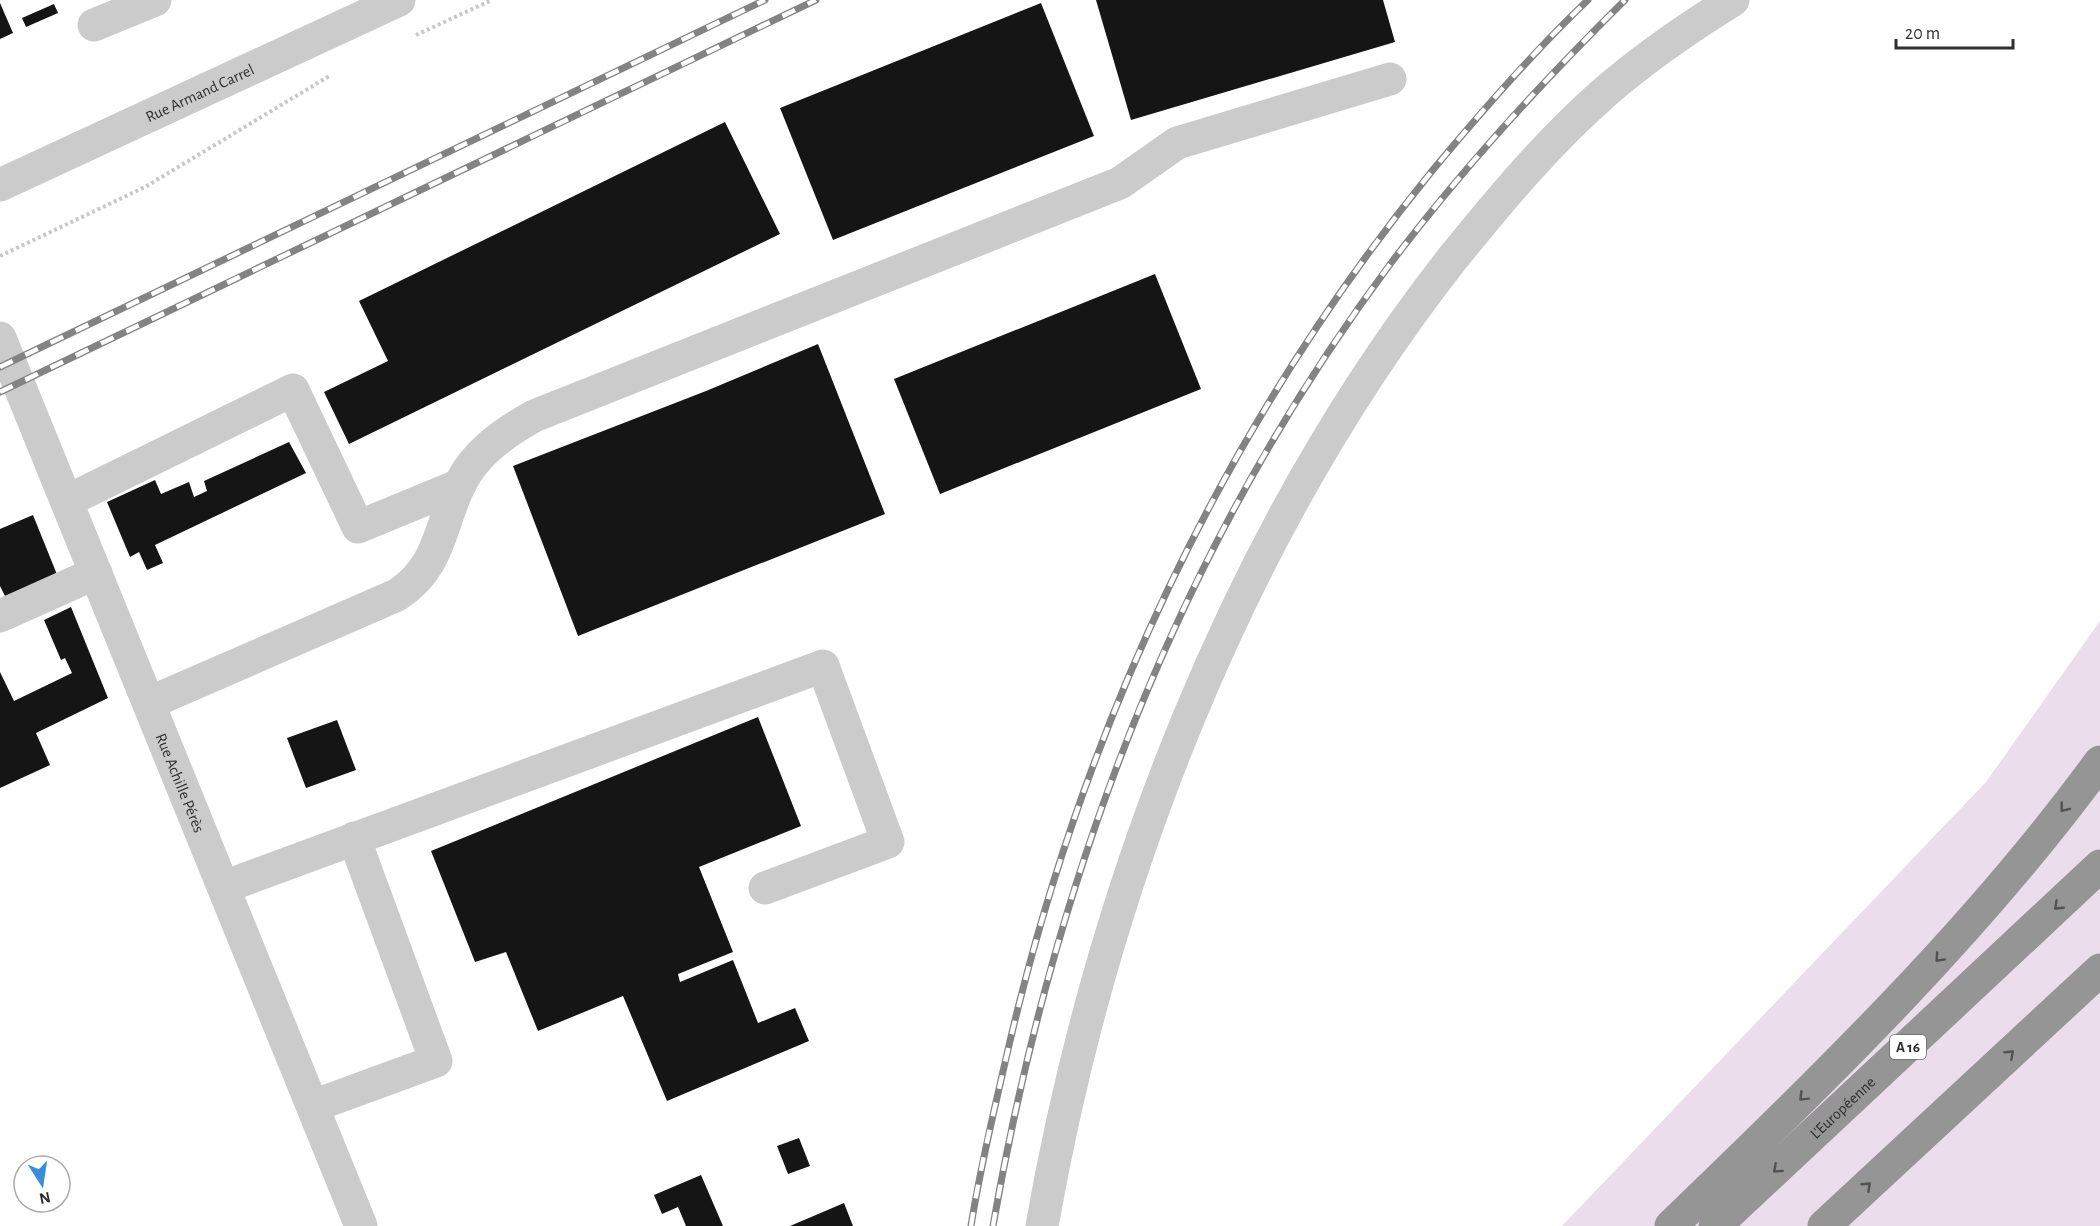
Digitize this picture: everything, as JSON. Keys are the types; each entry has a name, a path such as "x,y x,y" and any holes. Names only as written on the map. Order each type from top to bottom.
{"highway":[{"path":"1671,1226 1878,1023 1952,944 2008,880 2100,762"},
{"name":"L'Européenne","path":"1715,1226 2100,866"},
{"path":"1824,1226 2100,970"}],"street":[{"path":"94,25 155,0"},
{"name":"Rue Armand Carrel","path":"0,185 349,11 399,0"},
{"path":"1042,1226 1057,1147 1086,1028 1152,817 1220,646 1310,471 1354,398 1426,292 1531,166 1574,121 1627,74 1676,36 1733,0"},
{"path":"149,703 397,595 409,587 429,563 460,485 482,452 534,416 1120,183 1177,143 1390,79"},
{"name":"Rue Achille Pérès","path":"0,338 361,1226"},
{"path":"67,501 293,390 358,527 460,485"},
{"path":"0,616 96,573"},
{"path":"224,886 823,666 888,842 765,888"},
{"path":"313,1107 436,1061 354,838"}],"path":[{"path":"406,40 492,0"},
{"path":"0,256 145,187 341,70"}],"shaded area":[{"path":"2100,621 2100,1226 1562,1226 1986,782"}],"building":[{"path":"1096,0 1383,0 1395,42 1131,120"},
{"path":"0,3 13,33 0,39"},
{"path":"1041,3 1094,136 833,240 780,108"},
{"path":"54,4 58,13 26,27 22,18"},
{"path":"725,122 780,234 349,444 324,392 388,361 359,301"},
{"path":"1155,274 1201,389 940,494 894,379"},
{"path":"818,344 885,514 578,636 513,466 706,391"},
{"path":"289,442 306,473 155,545 163,563 147,570 139,552 130,557 107,502 155,480 161,494 189,482 194,497 207,491 204,481"},
{"path":"33,515 58,577 7,600 0,586 0,529"},
{"path":"71,607 108,698 36,733 50,765 0,788 0,672 14,701 72,673 65,658 61,660 44,620"},
{"path":"758,717 801,826 699,867 733,952 678,974 680,982 733,960 758,1023 795,1008 809,1041 667,1101 623,996 538,1031 506,952 475,962 431,851"},
{"path":"337,720 356,770 306,788 287,738"},
{"path":"799,1138 810,1166 788,1174 777,1146"},
{"path":"701,1175 723,1226 686,1226 678,1207 662,1214 654,1195"},
{"path":"844,1203 853,1226 790,1226"}],"railway":[{"path":"0,367 765,0"},
{"path":"0,392 816,0"},
{"path":"971,1226 997,1097 1038,934 1075,816 1119,701 1169,588 1225,479 1287,372 1356,270 1469,127 1527,62 1588,0"},
{"path":"993,1226 1019,1096 1051,969 1089,843 1135,721 1187,601 1247,485 1315,372 1391,263 1503,127 1625,0"}]}
